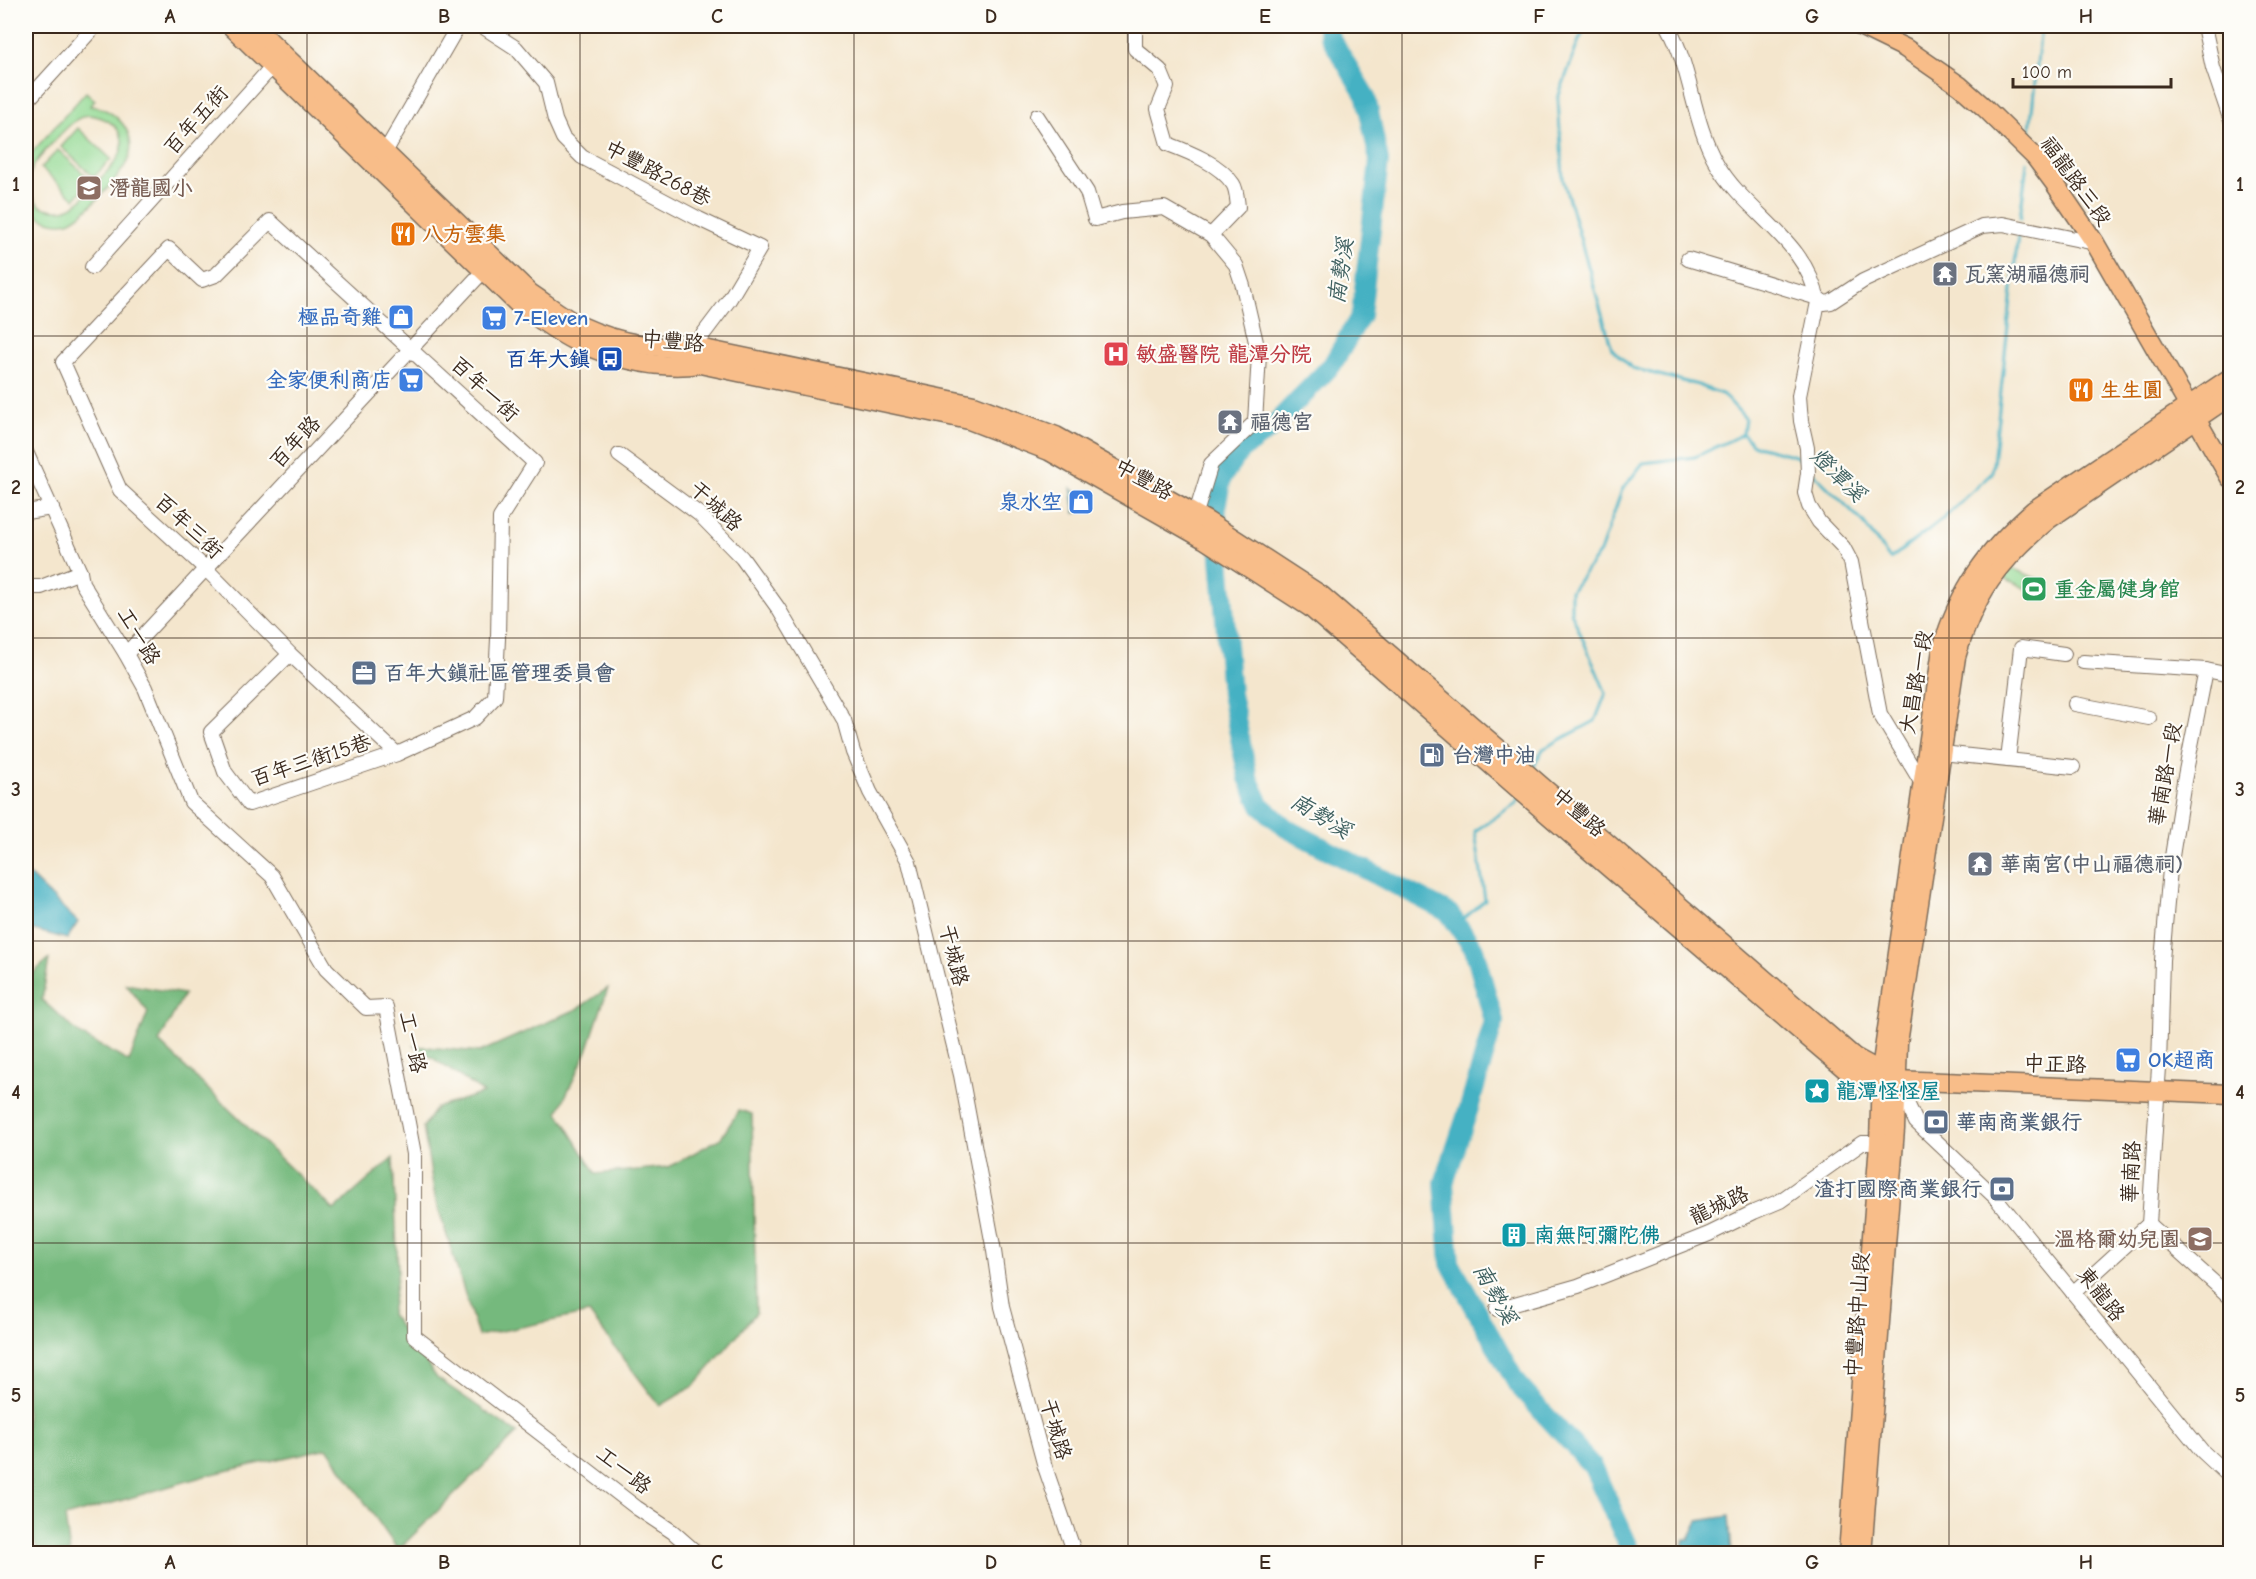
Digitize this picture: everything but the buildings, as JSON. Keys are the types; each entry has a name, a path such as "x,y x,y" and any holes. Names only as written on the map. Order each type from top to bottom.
{"main road":[{"name":"中豐路","path":"231,26 278,60 489,265 520,306 573,340 630,360 681,367 700,364 969,420 1049,451 1199,527 1235,538 1321,595 1460,727"},
{"name":"中豐路","path":"255,26 278,60"},
{"name":"福龍路三段","path":"1860,26 1905,48 1936,68 1985,108 2035,157 2095,243 2230,478"},
{"name":"中豐路","path":"489,265 580,326 634,345 704,349 974,405 1056,436 1199,527 1234,558 1311,608 1460,727 1854,1057 1886,1080"},
{"name":"大昌路一段","path":"1886,1080 1898,1043 1956,657 1970,615 1988,582 2006,559 2049,519 2193,412 2230,378"},
{"name":"大昌路一段","path":"1886,1080 1942,649 1949,623 1972,576 1992,550 2034,510 2193,412 2230,396"},
{"name":"中正路","path":"1886,1080 2230,1094"},
{"name":"中豐路中山段","path":"1848,1554 1879,1143 1886,1080"},
{"name":"中豐路中山段","path":"1862,1554 1895,1130 1886,1080"}],"street":[{"path":"26,102 96,26"},
{"path":"380,159 458,26"},
{"name":"中豐路268巷","path":"482,26 516,48 546,83 555,120 563,138 582,157 699,219 760,248 729,300 692,349"},
{"path":"1135,26 1135,49 1160,70 1167,87 1158,109 1168,144 1184,150 1223,172 1234,186 1238,207 1211,235"},
{"path":"1668,26 1679,45 1703,134 1717,164 1731,184 1791,245 1810,275 1818,298 1799,396 1808,466 1805,493 1809,507 1843,548 1851,562 1880,714 1923,785"},
{"path":"2204,26 2213,68 2230,118"},
{"name":"百年五街","path":"92,267 278,60"},
{"path":"1037,116 1087,192 1095,219 1122,212 1164,208 1211,235 1236,264 1259,355 1255,422 1211,464 1199,527"},
{"name":"百年一街","path":"127,294 169,249 202,280 216,275 270,221 535,463 500,518 495,697 475,718 397,754"},
{"path":"1688,260 1818,298 1824,303 1831,302 1863,281 1982,226 2003,224 2095,243"},
{"name":"百年路","path":"126,654 489,265"},
{"name":"百年三街","path":"127,294 63,362 120,490 206,569 290,654 397,754"},
{"name":"工一路","path":"26,452 80,572 82,583 145,688 191,802 273,876 326,969 366,1008 386,1006 414,1154 414,1336 637,1508 673,1532 698,1554"},
{"name":"干城路","path":"620,455 699,514 742,558 778,608 844,720 853,752 870,792 909,862 961,1075 994,1251 1002,1307 1045,1467 1074,1553"},
{"path":"26,512 51,508"},
{"path":"26,587 41,587 80,572"},
{"path":"2008,760 2021,648 2064,654"},
{"name":"百年三街15巷","path":"290,654 212,732 225,772 249,804 397,754"},
{"path":"2083,662 2206,670 2230,675"},
{"name":"華南路一段","path":"2156,1091 2162,960 2170,869 2184,781 2206,670"},
{"path":"2075,704 2149,718"},
{"path":"1942,753 2073,768"},
{"name":"東龍路","path":"1886,1080 1916,1122 1995,1197 2202,1451 2230,1477"},
{"name":"華南路","path":"2073,1293 2149,1224 2156,1091"},
{"name":"龍城路","path":"1497,1309 1578,1286 1709,1234 1780,1201 1862,1143 1879,1143"},
{"path":"2149,1224 2230,1297"}],"green space":[{"path":"86,92 95,100 90,106 114,115 126,128 131,145 127,161 104,192 84,212 63,223 46,220 26,207 26,159","holes":["87,115 112,124 121,136 121,152 116,161 72,207 64,210 45,208 35,201 30,190 29,183 34,165 59,135 76,120"]},
{"path":"78,128 111,159 94,177 61,147"},
{"path":"58,150 91,180 75,199 41,168"},
{"name":"重金屬健身館","path":"2009,567 2045,582 2040,596 2003,577"},
{"path":"49,959 42,1000 81,1035 129,1062 148,1012 126,984 184,994 159,1042 334,1210 393,1158 398,1271 391,1314 437,1378 517,1433 398,1550 327,1448 208,1475 65,1517 70,1553 39,1553 26,1524 26,979"},
{"path":"608,988 587,1051 558,1112 596,1174 669,1167 721,1138 739,1110 752,1114 756,1313 694,1386 660,1406 589,1313 478,1336 435,1197 423,1127 436,1108 484,1093 415,1046 480,1052 577,1009"}],"water":[{"name":"泉水空","path":"1071,488 1096,507 1075,513"},
{"path":"26,872 78,922 67,939 26,928"},
{"path":"1729,1516 1732,1553 1679,1553 1685,1539 1689,1539 1698,1521"}],"waterway":[{"name":"南勢溪","path":"1327,26 1329,35 1366,97 1379,161 1361,315 1332,365 1269,430 1240,451 1222,477 1216,507 1231,694 1248,778 1261,806 1286,828 1449,913 1474,949 1494,1021 1444,1183 1450,1263 1517,1384 1593,1467 1632,1554"},
{"path":"1587,26 1579,40 1558,98 1563,179 1612,349 1632,368 1698,385 1724,395 1745,418 1743,434"},
{"name":"燈潭溪","path":"2029,139 2041,26"},
{"name":"燈潭溪","path":"2020,218 2027,162"},
{"name":"燈潭溪","path":"1812,472 1862,521 1890,559 1944,518 1992,473 2018,235"},
{"name":"燈潭溪","path":"1532,770 1543,749 1595,721 1606,693 1571,612 1571,591 1600,552 1622,490 1643,463 1695,457 1743,434 1753,445 1796,456 1803,463"},
{"name":"燈潭溪","path":"1457,925 1485,900 1475,831 1516,803 1519,797"}],"place":[{"name":"潛龍國小","path":"89,188"},
{"name":"八方雲集","path":"403,234"},
{"name":"瓦窯湖福德祠","path":"1945,274"},
{"name":"極品奇雞","path":"401,317"},
{"name":"7-Eleven","path":"494,318"},
{"name":"敏盛醫院 龍潭分院","path":"1116,354"},
{"name":"百年大鎮","path":"610,359"},
{"name":"全家便利商店","path":"411,380"},
{"name":"生生圓","path":"2081,390"},
{"name":"福德宮","path":"1230,422"},
{"name":"泉水空","path":"1081,502"},
{"name":"重金屬健身館","path":"2034,589"},
{"name":"百年大鎮社區管理委員會","path":"364,673"},
{"name":"台灣中油","path":"1432,755"},
{"name":"華南宮(中山福德祠)","path":"1980,864"},
{"name":"OK超商","path":"2128,1060"},
{"name":"龍潭怪怪屋","path":"1817,1091"},
{"name":"華南商業銀行","path":"1936,1122"},
{"name":"渣打國際商業銀行","path":"2002,1189"},
{"name":"南無阿彌陀佛","path":"1514,1235"},
{"name":"溫格爾幼兒園","path":"2200,1239"}]}
